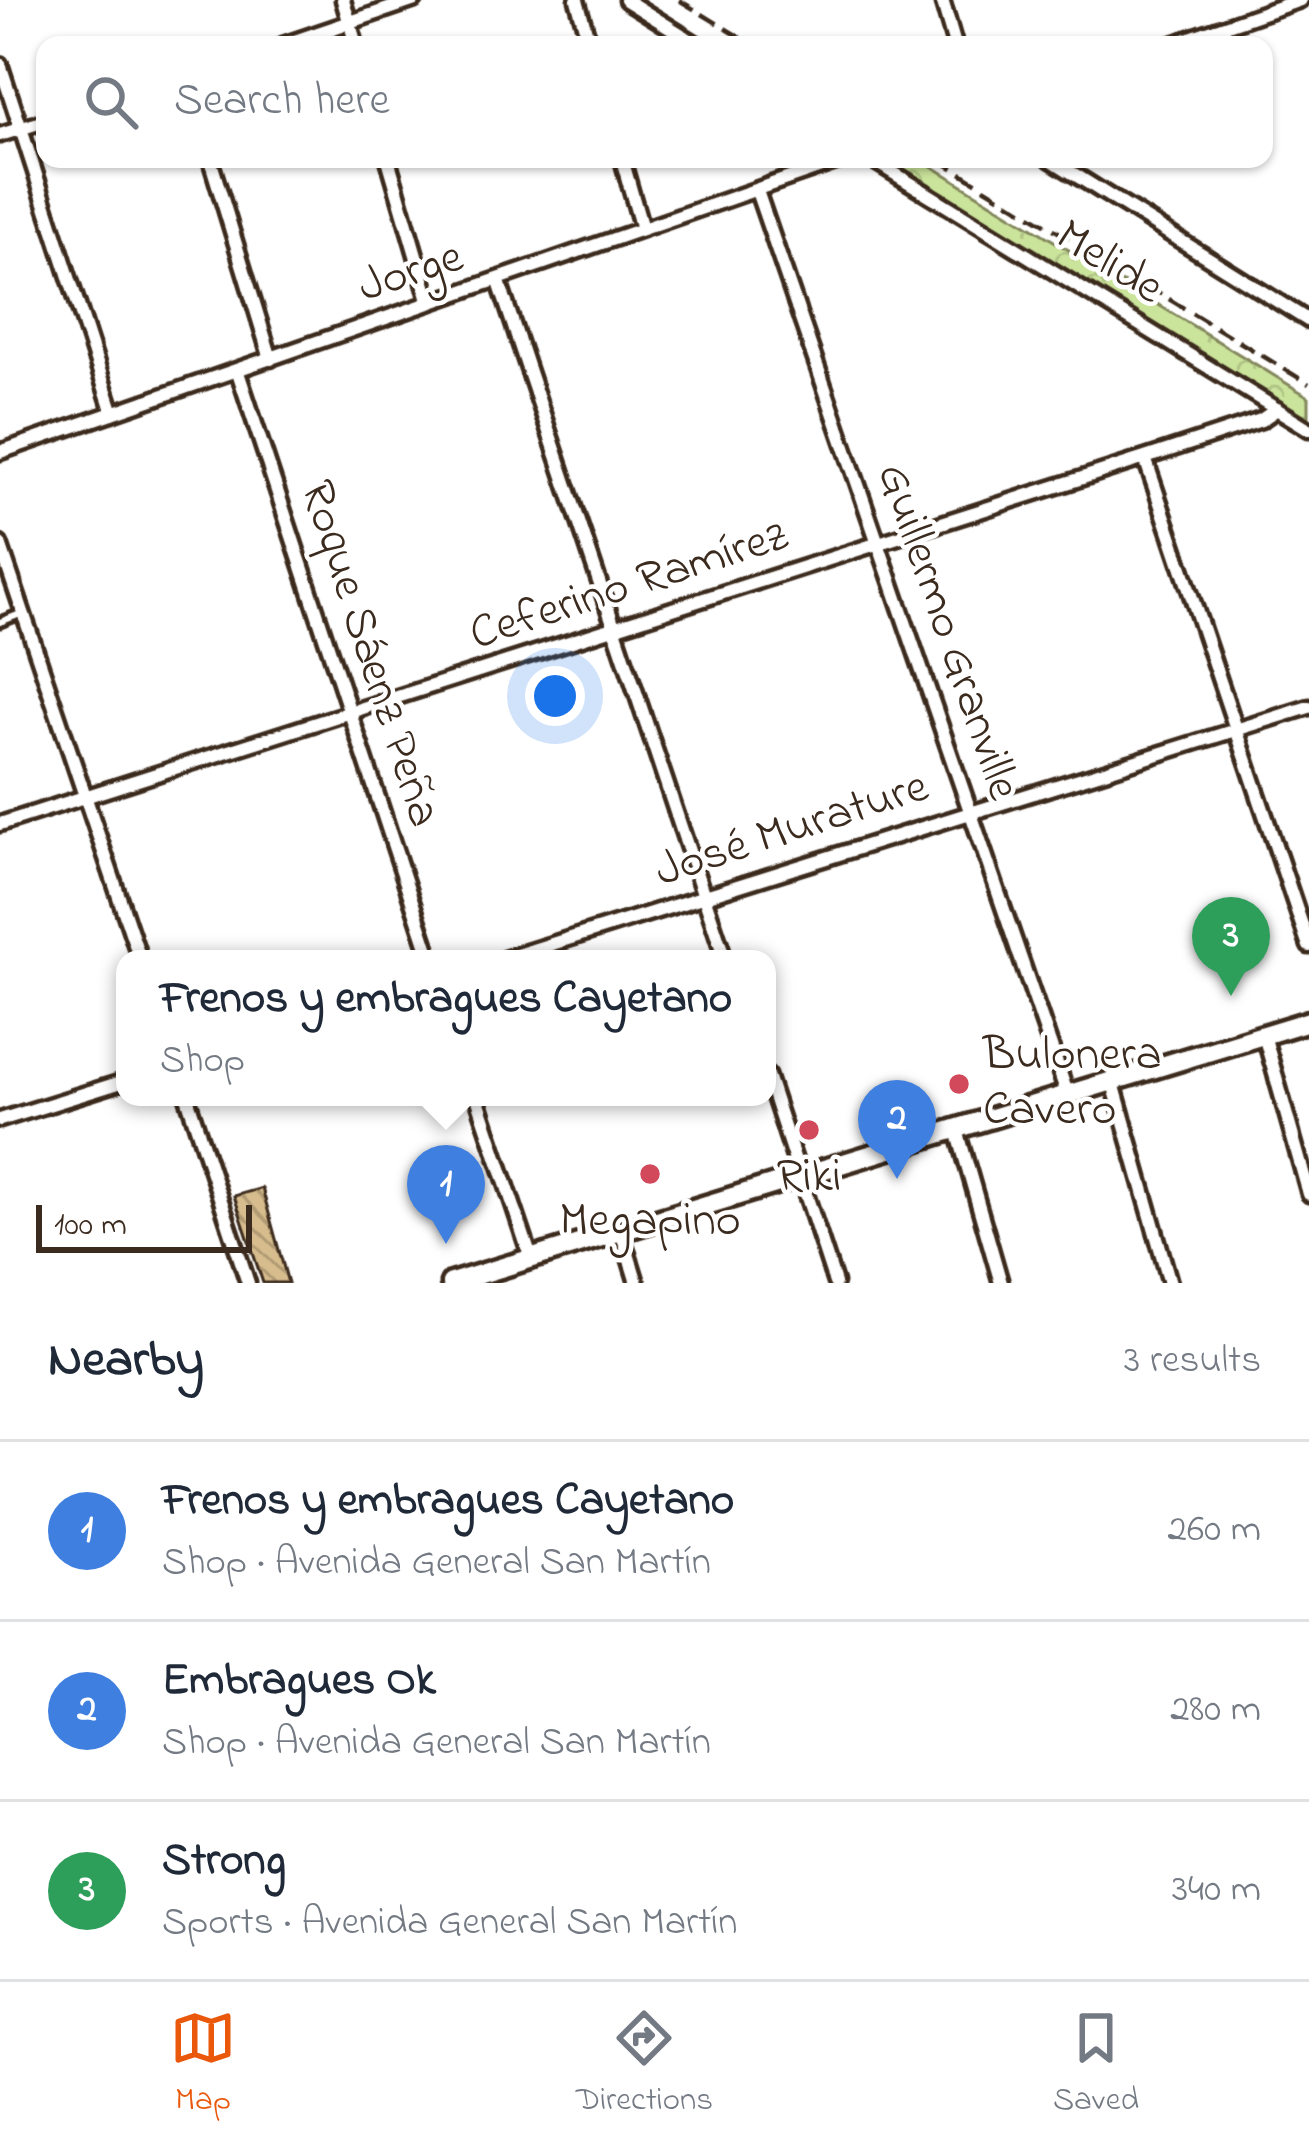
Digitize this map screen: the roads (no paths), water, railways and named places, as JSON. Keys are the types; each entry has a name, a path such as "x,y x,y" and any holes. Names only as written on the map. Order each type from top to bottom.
{"main road":[{"path":"451,1283 1309,1021"}],"street":[{"path":"343,0 354,36"},
{"path":"310,36 415,0"},
{"path":"577,0 587,36"},
{"path":"626,0 684,36"},
{"path":"942,0 952,36"},
{"path":"1192,36 1270,5 1300,0"},
{"path":"0,64 113,413"},
{"path":"0,135 36,124"},
{"path":"213,168 271,358"},
{"path":"391,168 430,303"},
{"path":"625,168 642,229"},
{"name":"Jorge","path":"0,452 820,168"},
{"name":"Melide","path":"886,168 1309,429"},
{"path":"1064,168 1309,321"},
{"name":"Guillermo Granville","path":"757,191 1068,1096"},
{"path":"499,282 722,950"},
{"name":"Roque Sáenz Peña","path":"238,372 427,950"},
{"name":"Ceferino Ramírez","path":"0,824 1145,458 1261,420 1276,409"},
{"path":"1145,458 1309,946"},
{"path":"0,544 137,950"},
{"name":"José Murature","path":"533,950 1309,707"},
{"path":"1264,1035 1309,1194"},
{"path":"1113,1083 1170,1283"},
{"path":"0,1120 116,1085"},
{"path":"776,1100 835,1283"},
{"path":"190,1106 248,1283"},
{"path":"480,1106 531,1258"},
{"path":"957,1130 1001,1283"},
{"path":"621,1231 637,1283"}],"lane":[{"path":"0,622 23,614"}],"railway":[{"path":"679,0 738,36"},
{"path":"953,168 1309,384"}],"place":[{"name":"Strong","path":"1231,996"},
{"name":"Bulonera Cavero","path":"959,1084"},
{"name":"Riki","path":"809,1130"},
{"name":"Megapino","path":"650,1174"},
{"name":"Embragues Ok","path":"897,1179"},
{"name":"Frenos y embragues Cayetano","path":"446,1244"}]}
